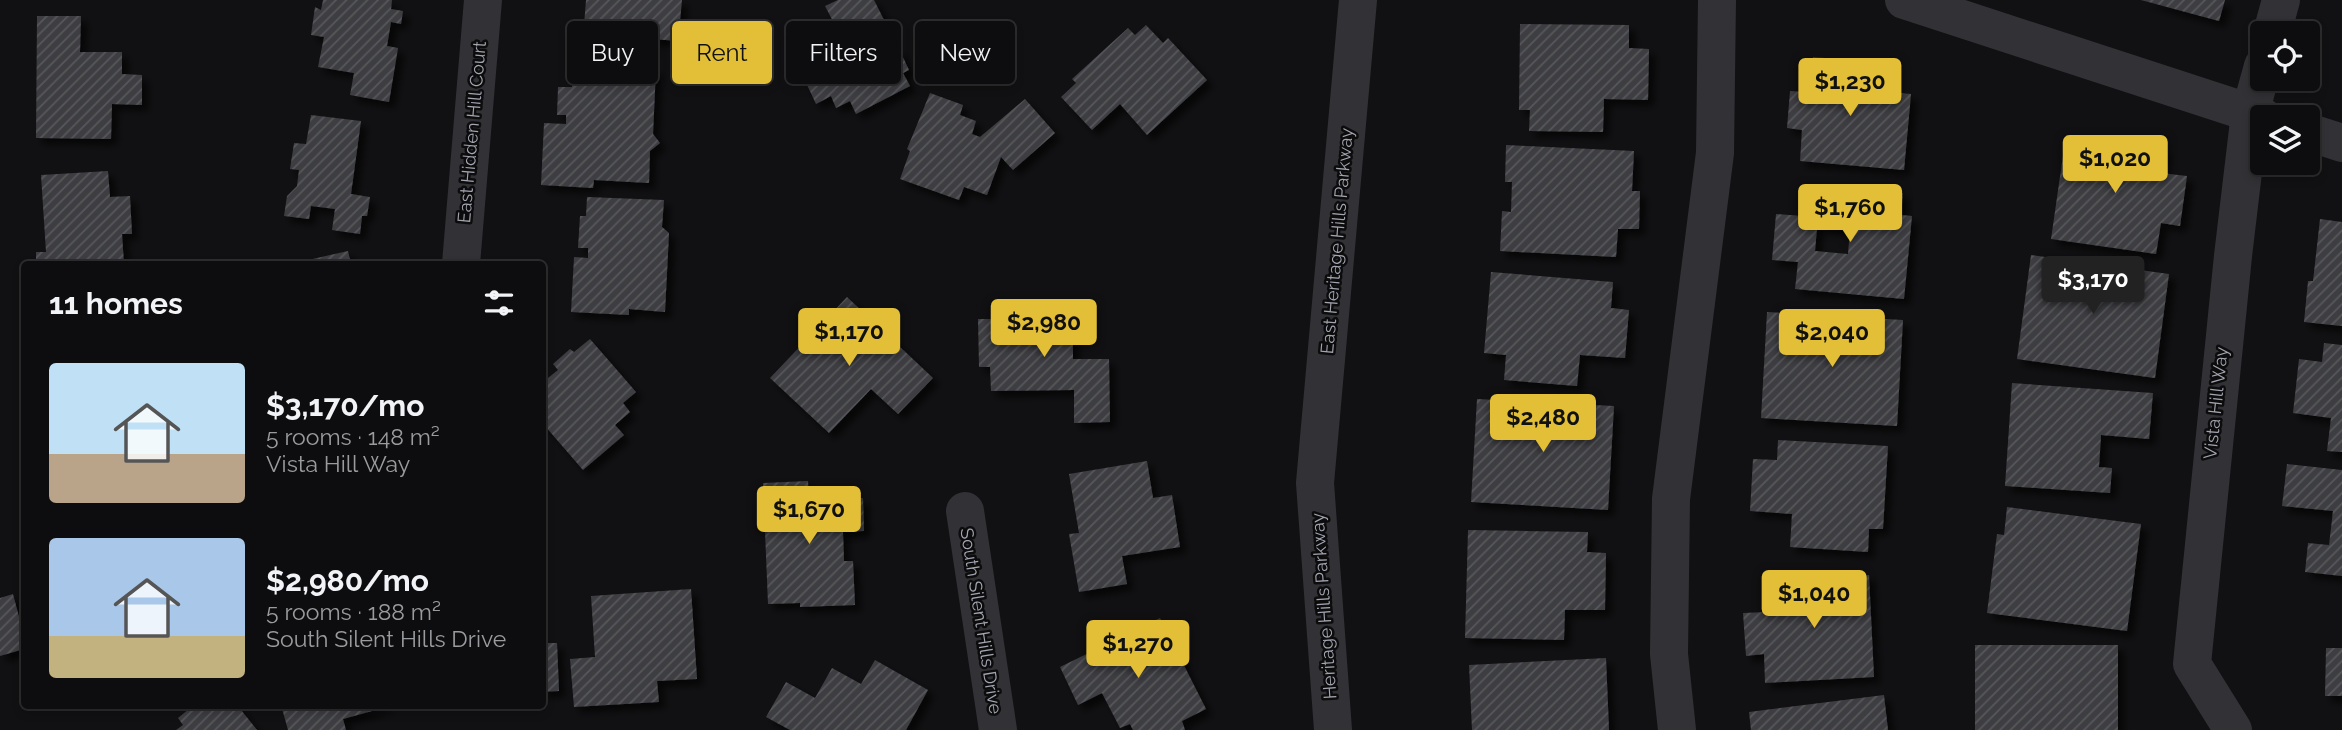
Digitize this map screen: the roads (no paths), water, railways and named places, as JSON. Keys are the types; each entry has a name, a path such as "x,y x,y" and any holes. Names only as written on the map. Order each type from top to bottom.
{"street":[{"name":"East Hidden Hill Court","path":"461,261 484,0"},
{"name":"East Heritage Hills Parkway","path":"1315,483 1358,0"},
{"path":"1677,730 1669,654 1671,499 1715,153 1717,0"},
{"path":"1904,0 2250,113"},
{"path":"2275,21 2281,0"},
{"path":"2320,136 2342,143"},
{"name":"Vista Hill Way","path":"2233,730 2192,664 2219,369 2250,156"},
{"name":"Heritage Hills Parkway","path":"1315,483 1333,730"},
{"name":"South Silent Hills Drive","path":"965,511 998,730"}]}
